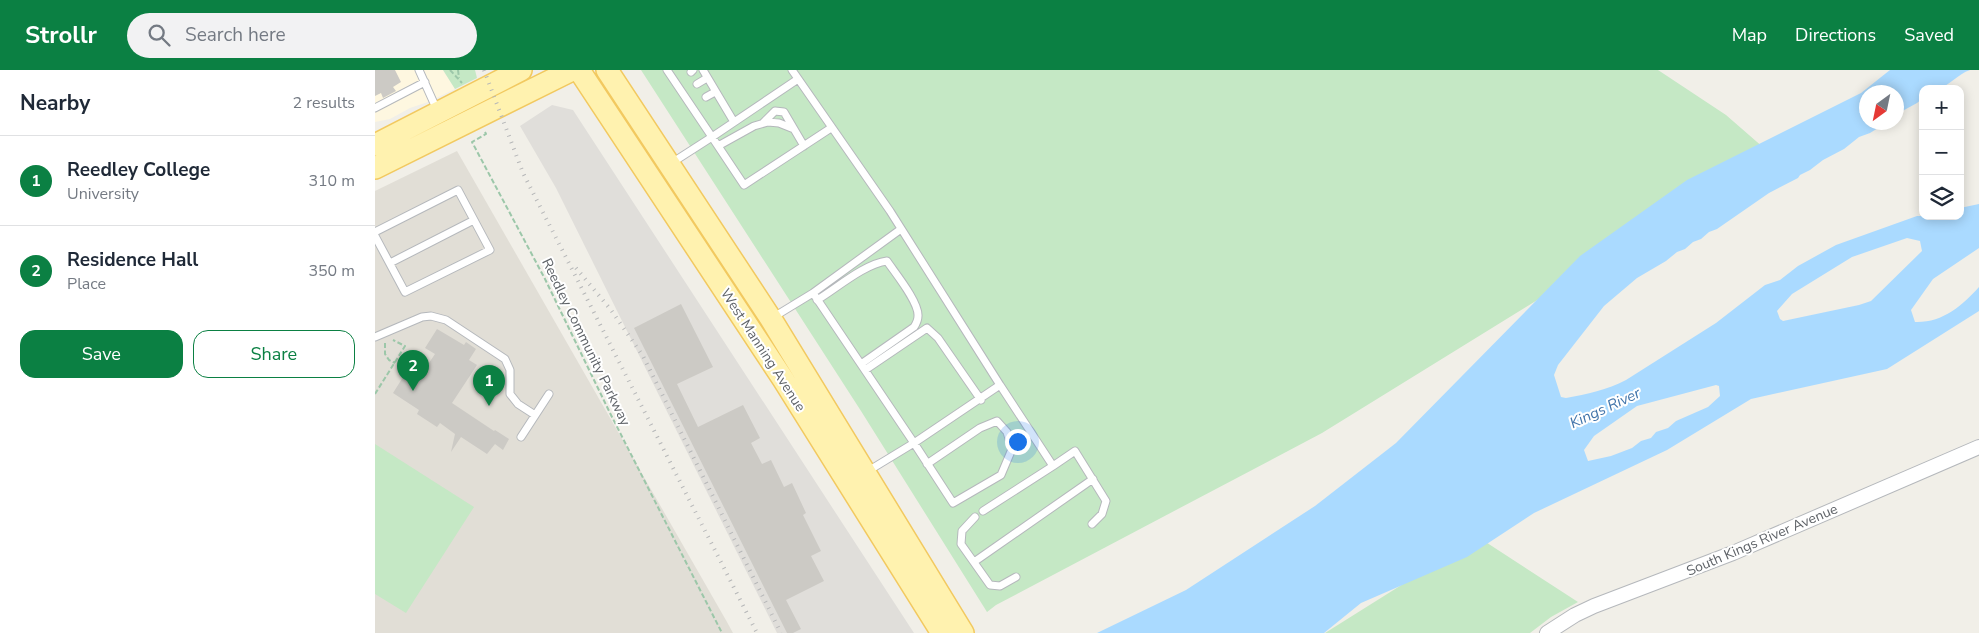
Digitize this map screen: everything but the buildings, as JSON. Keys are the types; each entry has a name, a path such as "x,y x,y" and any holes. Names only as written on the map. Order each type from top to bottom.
{"main road":[{"path":"375,145 521,70"},
{"path":"375,168 572,70"},
{"name":"West Manning Avenue","path":"579,70 783,379 942,633"},
{"name":"West Manning Avenue","path":"607,70 771,319 963,633"}],"street":[{"name":"South Kings River Avenue","path":"1547,633 1575,615 1594,606 1733,553 1979,448"}],"lane":[{"path":"419,70 439,113"},
{"path":"667,70 685,92 744,185 831,128"},
{"path":"703,70 734,122"},
{"path":"792,70 901,229 1053,466"},
{"path":"697,84 707,78"},
{"path":"669,165 798,80"},
{"path":"375,108 425,82"},
{"path":"706,97 715,92"},
{"path":"762,123 775,111 785,112 804,146"},
{"path":"718,146 762,123 779,123 794,129"},
{"path":"457,190 474,220 490,250 405,292 375,234 457,190"},
{"path":"390,263 474,220"},
{"path":"771,319 813,293 901,229"},
{"path":"817,300 878,262 887,261 913,300 918,310 919,318 914,327 863,367"},
{"path":"813,293 953,504 1001,475 1012,449 1007,432 997,421 980,428 927,464"},
{"path":"376,336 422,317 431,316 446,320 505,359 510,370 510,394 519,404 535,415"},
{"path":"863,367 927,328 938,338 981,400"},
{"path":"865,473 981,400 1000,385"},
{"path":"521,437 549,394"},
{"path":"983,511 1075,451 1106,501 1102,514 1092,524"},
{"path":"973,562 1093,479"},
{"path":"975,517 962,531 961,544 973,562 990,585 1000,586 1016,577"}],"path":[{"path":"450,70 459,78 469,97"},
{"path":"458,70 459,78"},
{"name":"Reedley Community Parkway","path":"478,117 486,134 472,142 545,279 611,415 723,633"},
{"path":"376,336 379,341 386,343 385,354 389,360 395,363"},
{"path":"375,394 405,346 395,340 391,340"}],"shaded area":[{"path":"375,70 443,70 455,89 410,108 390,119 375,122"},
{"path":"552,105 573,110 914,633 777,633 556,188 520,126"},
{"path":"457,151 733,633 375,633 375,191"}],"green space":[{"path":"443,70 475,70 477,78 455,89"},
{"path":"641,70 1658,70 1726,115 1772,155 1322,433 996,605 987,612 861,411"},
{"path":"375,444 474,507 406,613 375,594"},
{"path":"1478,537 1578,602 1551,617 1530,633 1325,633"}],"water":[{"path":"1890,70 1970,70 1946,85 1919,85 1919,101 1904,110 1904,85 1871,85"},
{"name":"Kings River","path":"1859,94 1859,130 1875,130 1859,137 1844,149 1823,160 1798,178 1769,193 1717,229 1677,252 1666,261 1637,278 1604,306 1558,365 1554,375 1561,397 1566,398 1597,391 1626,380 1716,323 1765,285 1780,280 1798,266 1836,245 1917,216 1919,216 1919,220 1964,220 1964,207 1979,204 1979,248 1933,279 1911,310 1915,322 1934,320 1958,307 1979,287 1979,311 1887,369 1751,399 1667,450 1534,513 1467,557 1361,603 1324,633 1097,633 1186,590 1315,506 1396,443 1580,256 1687,180","holes":["1907,238 1920,241 1922,251 1871,301 1783,321 1780,319 1777,311 1792,294 1852,257","1716,385 1719,386 1720,396 1708,407 1676,421 1668,428 1656,432 1651,438 1641,441 1632,448 1611,456 1588,461 1584,450 1594,436 1637,406"]}],"railway":[{"path":"484,70 523,173 757,633"},
{"path":"576,268 611,310 643,356 781,633"}],"place":[{"name":"Residence Hall","path":"413,391"},
{"name":"Reedley College","path":"489,406"}]}
